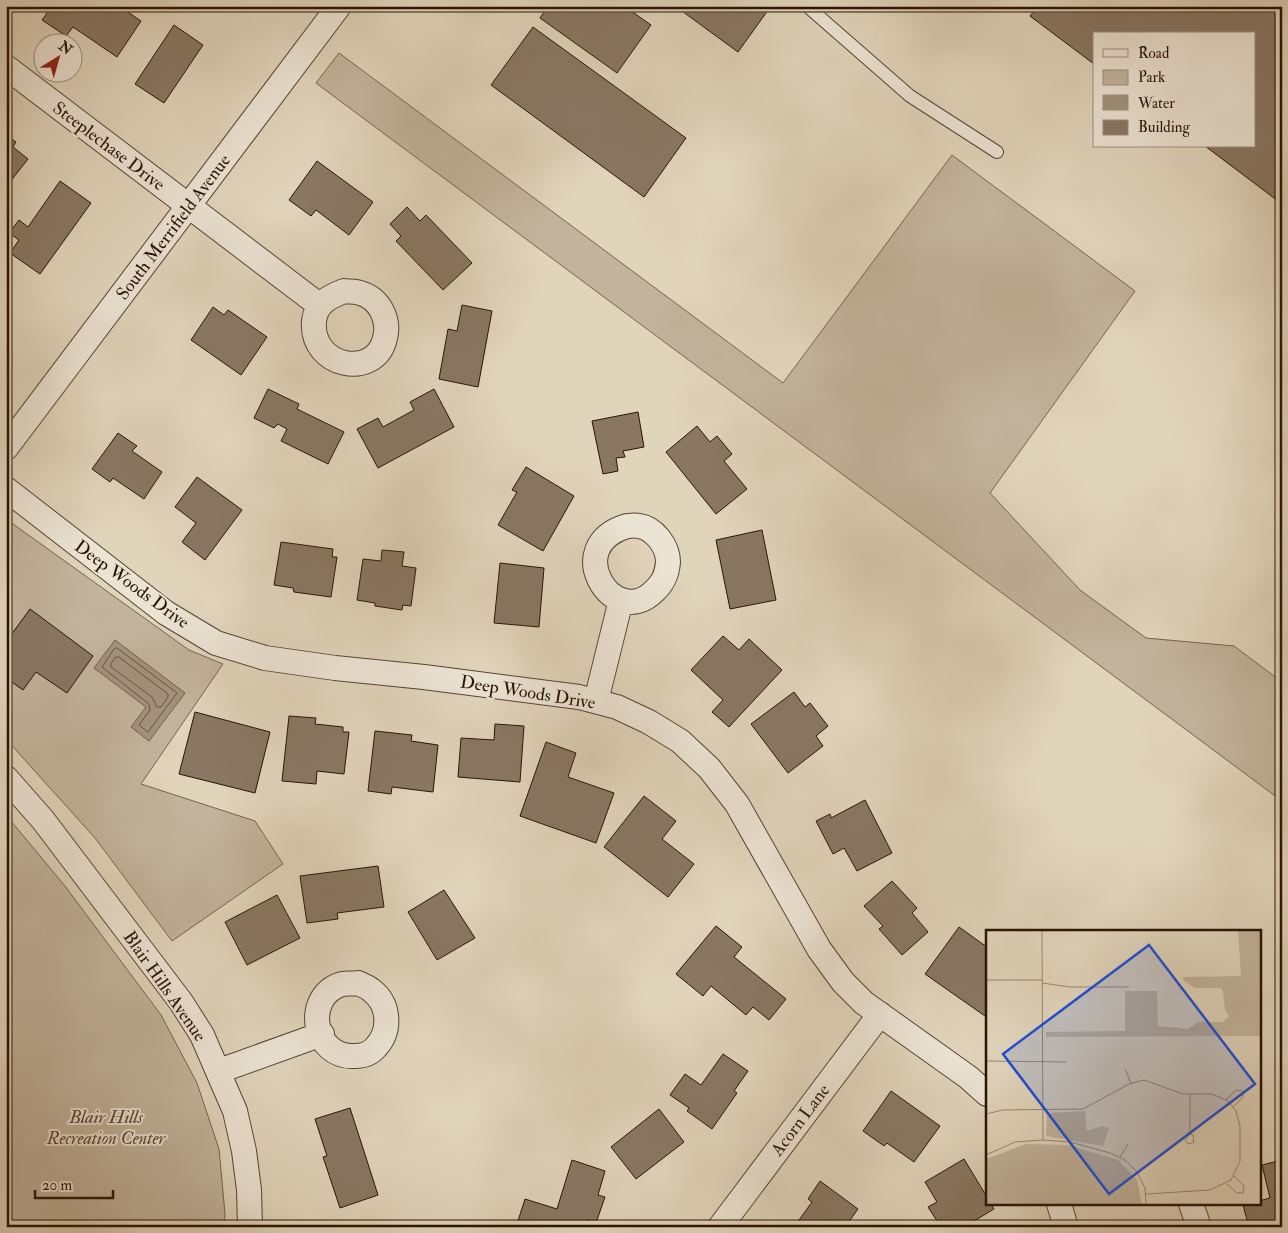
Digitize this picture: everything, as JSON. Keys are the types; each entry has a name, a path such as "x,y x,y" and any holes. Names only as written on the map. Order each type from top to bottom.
{"street":[{"name":"South Merrifield Avenue","path":"6,448 339,6"},
{"name":"Steeplechase Drive","path":"6,67 318,305"},
{"name":"Deep Woods Drive","path":"6,489 166,613 216,643 265,658 318,666 579,697 617,707 649,722 680,742 709,768 737,804 819,948 843,982 864,1003 968,1077 986,1093"},
{"path":"596,701 622,600"},
{"name":"Blair Hills Avenue","path":"6,778 43,820 181,1002 202,1035 235,1111 244,1151 249,1190 250,1227"},
{"name":"Acorn Lane","path":"720,1227 880,1014"},
{"path":"219,1071 322,1034"},
{"path":"1060,1206 1066,1227"},
{"path":"1192,1206 1197,1221 1196,1227"}],"lane":[{"path":"807,6 846,38 876,68 910,96 997,152"}],"green space":[{"path":"339,53 783,383 952,155 1135,291 990,493 1080,590 1146,638 1234,646 1282,682 1282,801 316,83"},
{"path":"6,519 189,650 223,664 141,784 255,821 283,864 172,941 95,838 6,739"},
{"name":"Blair Hills Recreation Center","path":"6,815 65,886 161,1015 197,1083 219,1149 225,1214 224,1227 6,1227"}],"water":[{"path":"115,640 185,693 149,741 131,727 146,707 94,668"}],"building":[{"path":"52,6 119,6 141,21 117,57 73,27 69,32 60,32 42,20"},
{"path":"548,6 624,6 651,25 617,73 540,18"},
{"path":"675,6 771,6 738,52"},
{"path":"1038,6 1282,6 1282,204 1208,148 1256,148 1256,32 1093,32 1093,63 1030,16"},
{"path":"174,25 203,45 164,103 135,84"},
{"path":"533,27 686,138 644,197 491,85"},
{"path":"6,135 16,142 13,147 28,159 6,187"},
{"path":"317,161 373,202 349,235 316,210 311,216 289,200"},
{"path":"60,181 91,203 40,274 10,253 19,240 9,233 19,220 28,227"},
{"path":"407,207 420,221 426,215 472,263 443,290 396,241 401,236 390,224"},
{"path":"462,305 492,311 478,387 439,379 448,329 457,331"},
{"path":"213,307 224,315 228,310 267,337 241,375 191,340"},
{"path":"268,389 299,404 297,409 344,432 328,464 281,441 287,429 278,424 274,428 254,418"},
{"path":"434,389 454,427 378,468 357,429 378,418 383,427 414,410 410,402"},
{"path":"638,412 644,447 623,451 625,457 616,458 618,471 603,474 592,421"},
{"path":"697,426 710,442 717,436 732,454 724,461 747,489 716,514 666,452"},
{"path":"118,433 137,446 132,451 162,472 144,499 113,478 110,482 92,469"},
{"path":"526,467 574,496 543,551 498,525 517,492 512,490"},
{"path":"197,477 242,510 205,560 182,542 196,523 175,507"},
{"path":"762,530 776,600 730,609 716,540"},
{"path":"281,542 333,549 332,557 337,557 331,597 294,592 293,588 274,585"},
{"path":"382,550 404,552 402,566 416,568 411,606 403,605 402,610 375,606 375,603 357,600 363,559 381,561"},
{"path":"500,563 544,568 539,627 494,623"},
{"path":"30,609 93,656 67,693 36,672 23,690 6,678 6,642"},
{"path":"723,636 739,650 749,639 782,670 729,727 712,712 723,700 691,670"},
{"path":"794,692 805,707 810,703 828,726 816,736 823,746 788,773 751,724"},
{"path":"195,712 270,732 255,793 179,774"},
{"path":"289,716 316,718 315,724 343,727 343,732 349,732 344,774 317,771 316,784 282,781"},
{"path":"495,724 524,726 520,782 458,777 461,738 494,740"},
{"path":"375,731 412,735 411,741 438,745 433,792 392,787 391,794 368,791"},
{"path":"546,742 576,753 568,777 614,793 596,843 520,816"},
{"path":"644,796 676,821 662,839 694,864 668,897 604,847"},
{"path":"865,800 892,853 857,871 844,848 833,854 816,821 830,814 831,818"},
{"path":"378,866 384,907 337,913 338,919 307,923 300,876"},
{"path":"892,881 917,908 912,913 928,932 902,955 879,929 883,926 864,906"},
{"path":"444,890 475,938 437,960 408,912"},
{"path":"277,895 300,938 247,965 225,922"},
{"path":"716,926 742,947 734,957 786,999 769,1020 753,1007 746,1015 711,986 703,996 676,974"},
{"path":"959,927 986,946 986,1015 985,1016 925,974"},
{"path":"723,1054 748,1071 734,1091 737,1093 712,1129 687,1111 689,1108 670,1095 685,1074 701,1085"},
{"path":"891,1091 940,1126 914,1162 887,1143 884,1146 863,1131"},
{"path":"350,1108 378,1195 340,1208 323,1157 327,1156 315,1119"},
{"path":"659,1109 684,1142 636,1179 611,1147"},
{"path":"964,1159 986,1195 986,1206 992,1206 994,1209 964,1227 952,1227 950,1222 941,1227 928,1207 937,1202 925,1182"},
{"path":"572,1160 605,1171 598,1195 605,1197 596,1223 587,1220 584,1227 516,1227 525,1199 557,1209"},
{"path":"1282,1160 1282,1227 1249,1227 1243,1206 1260,1206 1260,1201 1270,1198 1262,1165"},
{"path":"820,1181 858,1209 845,1227 838,1224 836,1227 794,1227 812,1202 808,1199"}]}
